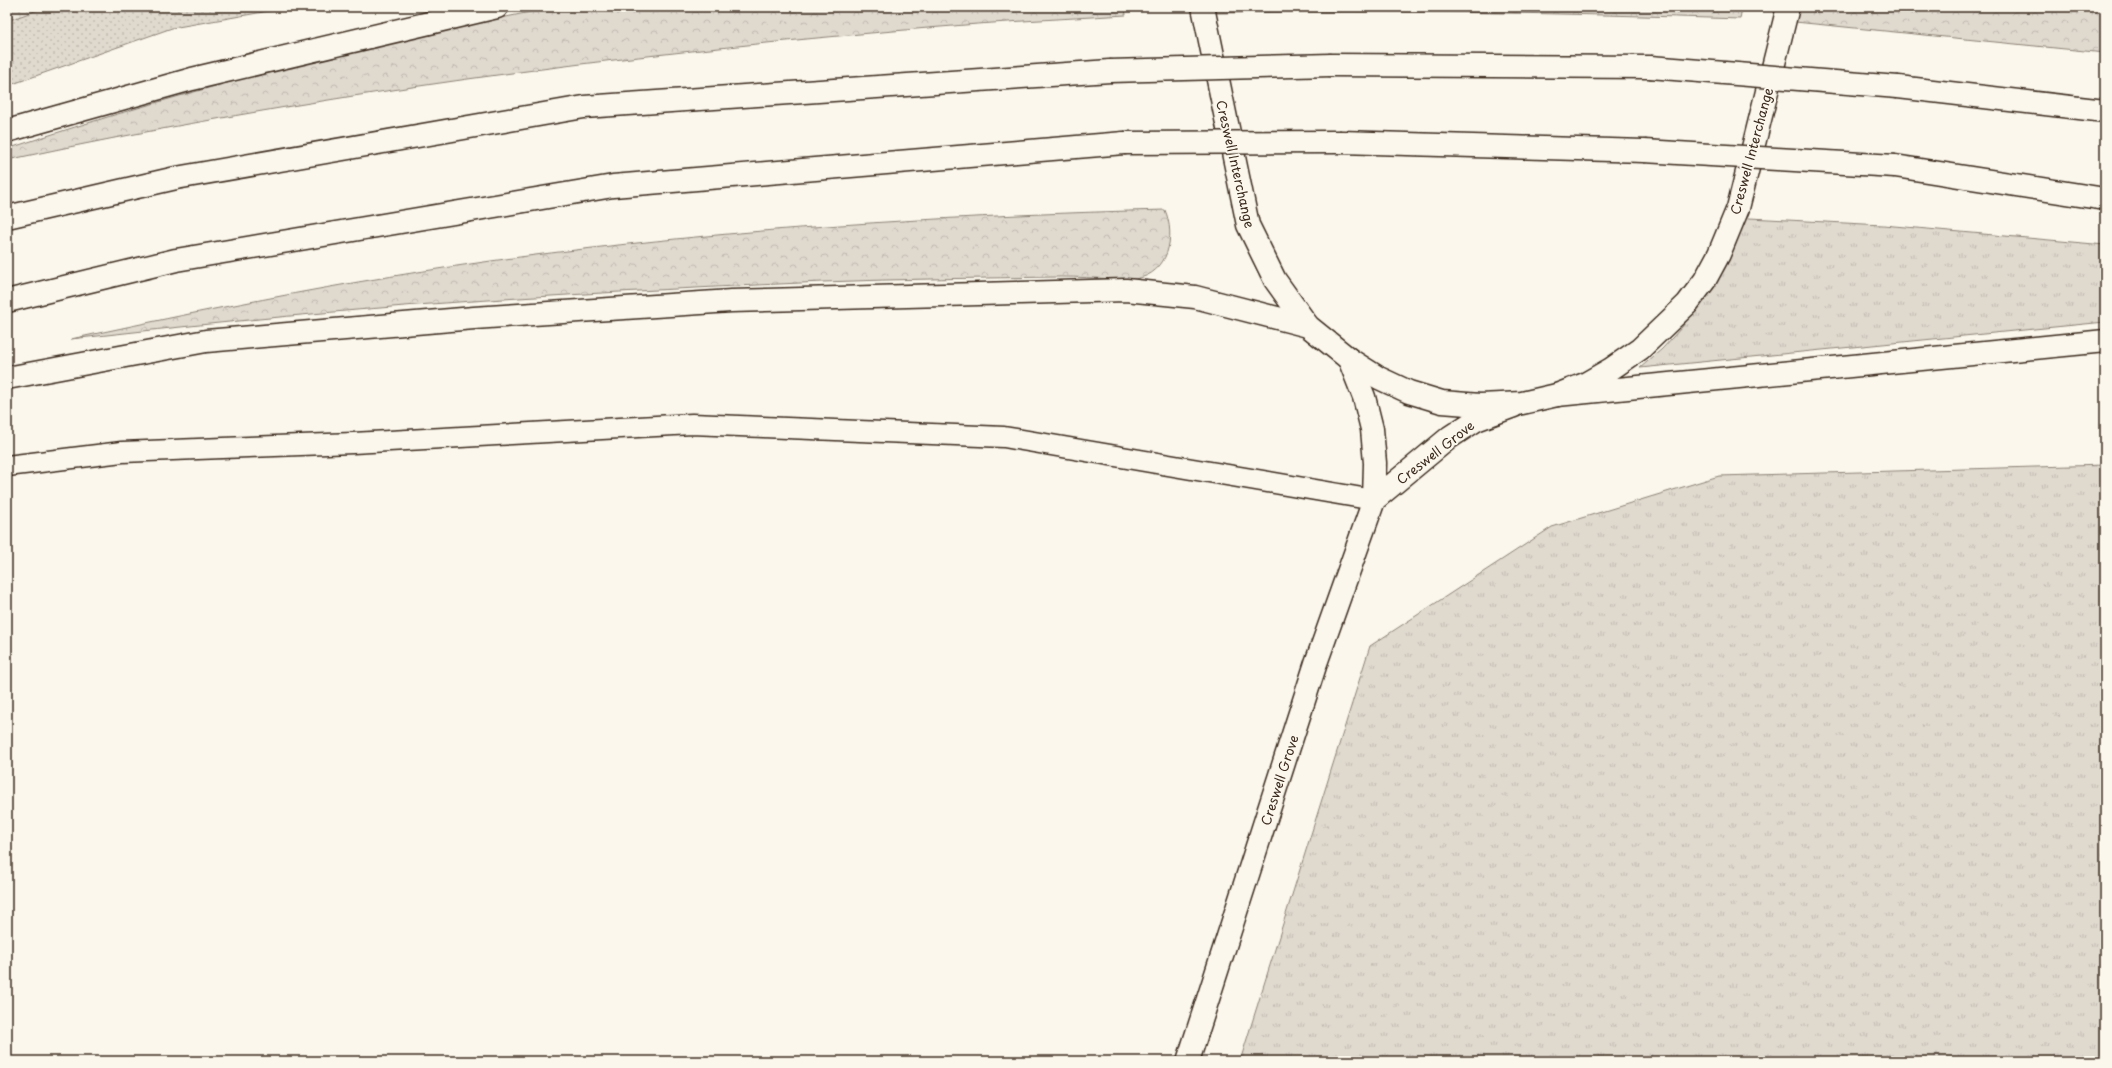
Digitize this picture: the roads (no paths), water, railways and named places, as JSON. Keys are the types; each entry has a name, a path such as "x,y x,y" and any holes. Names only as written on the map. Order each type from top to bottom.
{"main road":[{"path":"7,131 192,79 498,7"},
{"name":"Creswell Interchange","path":"1203,7 1248,224 1275,280 1308,326 1350,359 1379,378 1409,392 1442,402 1480,405 1522,403 1557,395 1585,384 1611,369 1640,349 1687,304 1705,280 1719,254 1738,208 1788,7"},
{"path":"7,217 176,178 584,107 1110,71 1331,65 1650,67 1898,87 2105,111"},
{"path":"7,301 176,260 613,186 1124,143 1341,142 1644,151 1895,166 2105,199"},
{"path":"7,378 206,341 482,318 731,301 1126,290 1194,297 1308,326"},
{"path":"1557,395 2105,341"},
{"name":"Creswell Grove","path":"1188,1061 1316,663 1374,500 1375,463 1372,429 1364,398 1350,359"},
{"name":"Creswell Grove","path":"1374,500 1450,437 1476,420 1522,403"}],"lane":[{"path":"7,466 122,452 353,443 692,424 1004,437 1374,500"}]}
